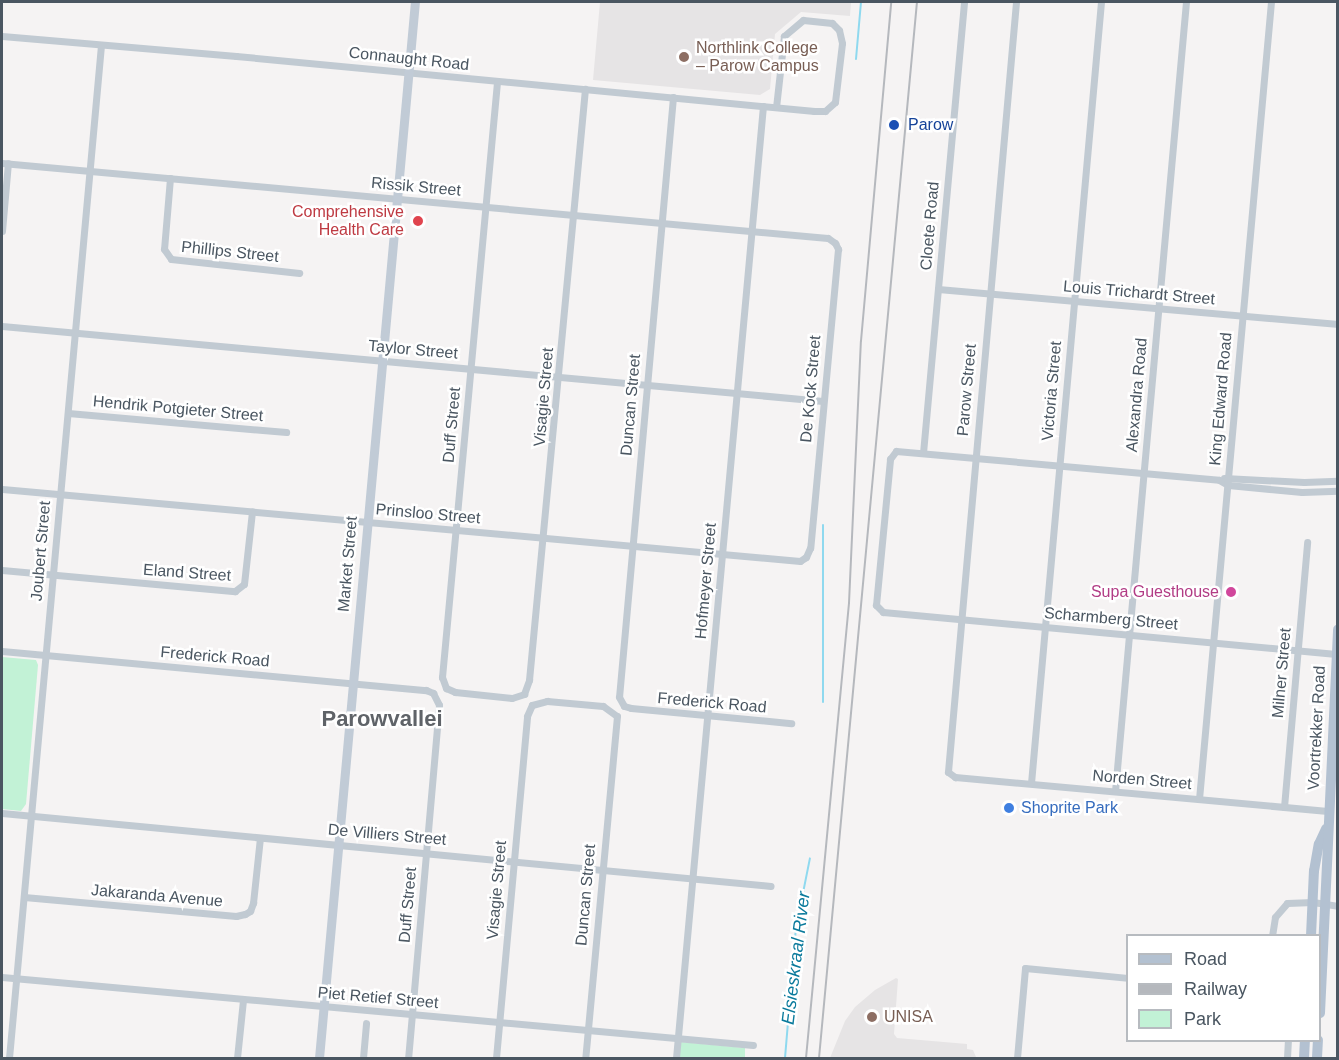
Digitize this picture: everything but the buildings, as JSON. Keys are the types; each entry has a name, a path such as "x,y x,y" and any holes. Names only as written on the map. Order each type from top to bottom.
{"main road":[{"name":"Voortrekker Road","path":"1321,991 1329,842 1326,829 1333,774 1338,629"},
{"name":"Voortrekker Road","path":"1311,934 1317,853 1326,829"},
{"path":"1304,1059 1305,1042"},
{"path":"1317,1059 1318,1042"}],"street":[{"name":"Market Street","path":"319,1059 415,2"},
{"name":"Cloete Road","path":"923,453 964,2"},
{"name":"Parow Street","path":"955,777 949,774 947,767 1016,2"},
{"name":"Victoria Street","path":"1031,783 1101,2"},
{"name":"Alexandra Road","path":"1115,791 1186,2"},
{"name":"King Edward Road","path":"1199,799 1271,2"},
{"name":"Connaught Road","path":"2,36 814,111 825,111 835,102 842,43 836,26 821,20 803,20 784,36 776,107"},
{"name":"Joubert Street","path":"9,1059 101,45"},
{"name":"Duff Street","path":"497,82 442,677 447,688 455,692 512,698"},
{"name":"Visagie Street","path":"512,698 524,694 529,680 585,89"},
{"name":"Duncan Street","path":"631,708 621,702 618,691 673,97"},
{"name":"Hofmeyer Street","path":"676,1059 763,106"},
{"name":"Rissik Street","path":"5,163 828,238"},
{"path":"2,231 5,163"},
{"name":"Phillips Street","path":"170,178 164,249 171,259 299,273"},
{"name":"De Kock Street","path":"810,548 838,249 835,243 828,238"},
{"name":"Louis Trichardt Street","path":"938,289 1338,324"},
{"name":"Taylor Street","path":"2,326 823,401"},
{"name":"Hendrik Potgieter Street","path":"68,413 286,432"},
{"name":"Scharmberg Street","path":"923,453 893,452 890,459 876,605 883,612 1336,654"},
{"path":"923,453 1219,480 1302,492 1338,491"},
{"path":"1228,481 1338,481"},
{"name":"Prinsloo Street","path":"2,489 797,561 806,557 810,548"},
{"name":"Eland Street","path":"2,570 235,591 244,584 252,511"},
{"name":"Milner Street","path":"1284,807 1307,542"},
{"name":"Frederick Road","path":"2,651 426,690"},
{"name":"Duff Street","path":"408,1059 439,705 436,696 426,690"},
{"name":"Visagie Street","path":"496,1059 527,716 532,705 547,701"},
{"name":"Duncan Street","path":"547,701 603,706 614,712 617,725 585,1059"},
{"name":"Frederick Road","path":"631,708 791,723"},
{"name":"Norden Street","path":"955,777 1327,811"},
{"name":"De Villiers Street","path":"2,813 602,868 771,886"},
{"name":"Jakaranda Avenue","path":"24,897 236,916 245,914 250,911 253,903 260,838"},
{"path":"1272,934 1275,917 1281,907 1291,902 1325,903 1338,906"},
{"path":"1017,1059 1025,968 1126,978"},
{"name":"Piet Retief Street","path":"2,977 753,1045"},
{"path":"237,1059 243,1000"},
{"path":"363,1059 366,1023"},
{"path":"1287,1059 1288,1042"}],"shaded area":[{"name":"Northlink College – Parow Campus","path":"600,2 851,2 850,16 801,12 775,34 770,89 760,95 593,80"},
{"name":"UNISA","path":"898,979 894,1034 897,1038 967,1044 967,1049 973,1050 976,1057 983,1058 830,1058 845,1021 855,1007 875,990"}],"green space":[{"path":"2,657 36,660 38,665 26,804 21,811 2,809"},
{"path":"681,1042 745,1048 745,1058 679,1058"}],"waterway":[{"name":"Elsieskraal River","path":"856,59 861,2"},
{"name":"Elsieskraal River","path":"823,525 823,702"},
{"name":"Elsieskraal River","path":"785,1058 796,928 810,858"}],"railway":[{"path":"806,1058 849,603 861,341 891,2"},
{"path":"819,1058 917,2"}],"place":[{"name":"Northlink College – Parow Campus","path":"684,57"},
{"name":"Parow","path":"894,125"},
{"name":"Comprehensive Health Care","path":"418,221"},
{"name":"Supa Guesthouse","path":"1231,592"},
{"name":"Shoprite Park","path":"1009,808"},
{"name":"UNISA","path":"872,1017"}],"district":[{"name":"Parowvallei","path":"382,719"}]}
